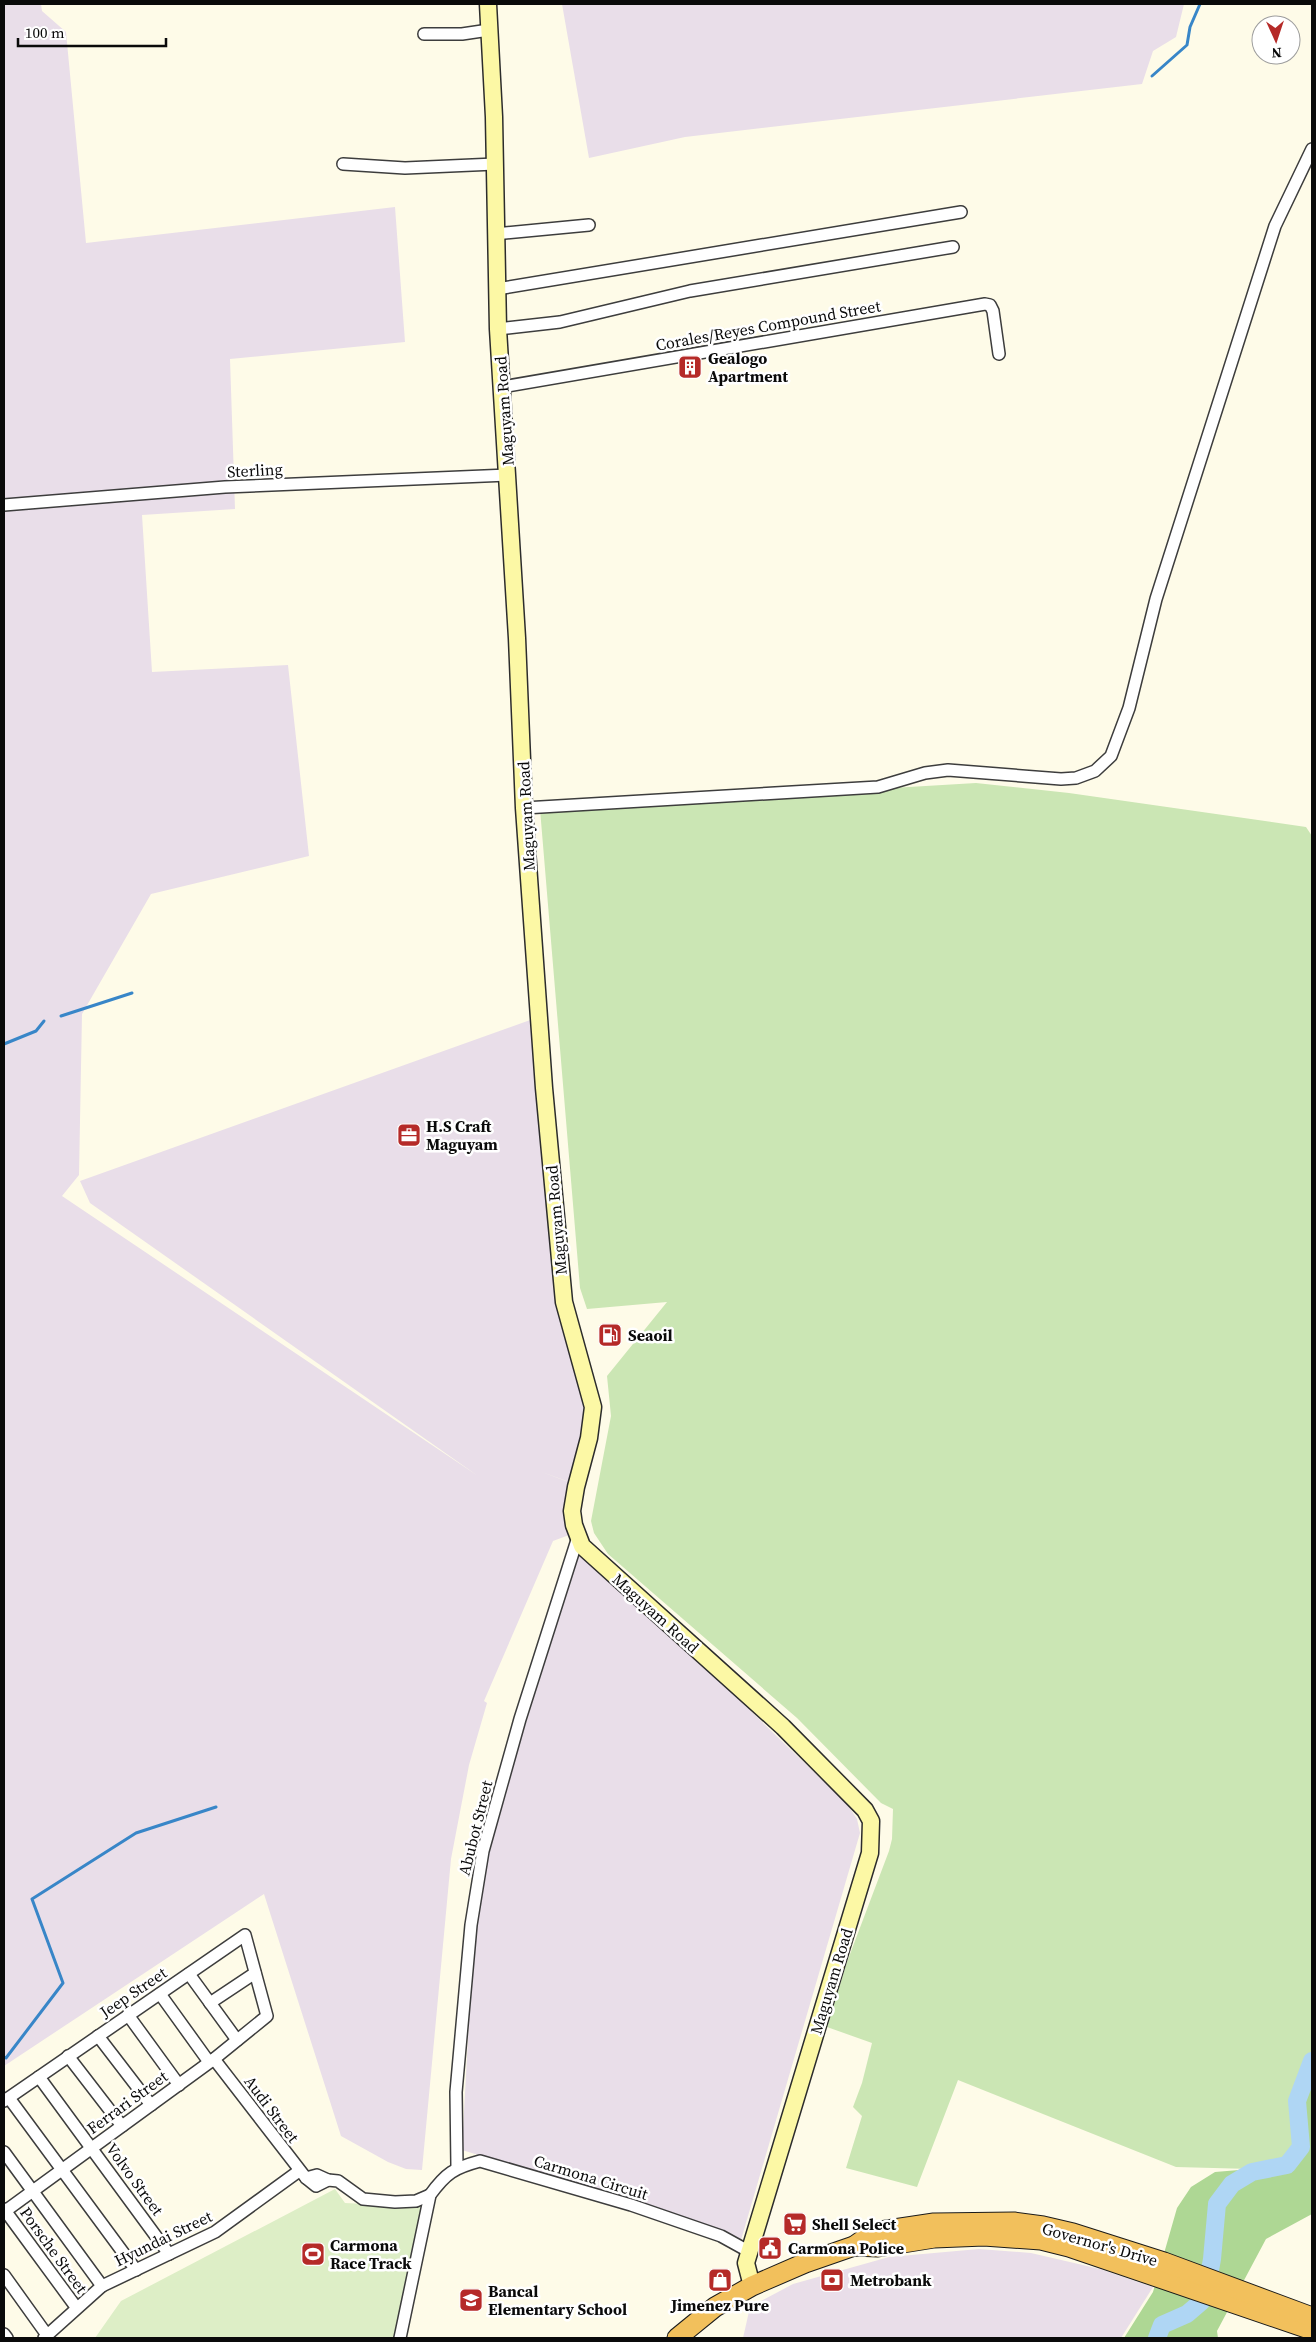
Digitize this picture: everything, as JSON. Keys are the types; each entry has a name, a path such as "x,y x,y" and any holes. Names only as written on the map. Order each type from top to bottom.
{"highway":[{"name":"Governor's Drive","path":"677,2338 715,2307 752,2286 805,2263 854,2246 878,2247 934,2238 984,2236 1040,2240 1161,2270 1251,2302 1310,2328"}],"main road":[{"name":"Maguyam Road","path":"488,4 495,164 498,330 508,474 524,808 544,1088 564,1302 592,1407 589,1438 573,1502 574,1525 582,1546 590,1554 783,1727 865,1810 871,1821 870,1853 746,2263 752,2286"}],"street":[{"path":"424,34 462,34 489,30"},
{"path":"524,808 878,787 925,773 948,770 1061,779 1076,778 1095,771 1111,756 1129,708 1156,598 1275,226 1312,149"},
{"path":"343,164 406,168 495,164"},
{"path":"497,289 961,212"},
{"path":"495,234 589,225"},
{"path":"498,330 560,322 690,291 953,247"},
{"name":"Corales/Reyes Compound Street","path":"502,387 985,304 990,305 993,311 999,354"},
{"name":"Sterling","path":"4,505 225,487 508,474"},
{"name":"Abubot Street","path":"457,2167 456,2092 471,1925 483,1851 520,1719 578,1537"},
{"name":"Jeep Street","path":"6,2099 245,1935 255,1973"},
{"path":"210,2003 255,1973"},
{"name":"Ferrari Street","path":"4,2211 179,2085 267,2016 255,1973"},
{"path":"189,1974 237,2040"},
{"name":"Audi Street","path":"160,1994 302,2175"},
{"path":"128,2016 179,2085"},
{"path":"98,2036 151,2105"},
{"path":"68,2056 122,2126"},
{"name":"Volvo Street","path":"39,2077 169,2254"},
{"path":"6,2099 62,2170 136,2270"},
{"path":"4,2152 102,2286"},
{"name":"Carmona Circuit","path":"430,2195 442,2178 457,2167 480,2161 649,2212 720,2236 750,2252"},
{"path":"302,2175 316,2186 328,2180 338,2181 363,2199 395,2202 416,2201 430,2195"},
{"name":"Hyundai Street","path":"45,2337 76,2307 102,2286 228,2224 302,2175"},
{"path":"400,2338 430,2195"},
{"name":"Porsche Street","path":"4,2211 76,2307"},
{"path":"4,2275 45,2337"},
{"path":"4,2334 7,2338"}],"shaded area":[{"path":"4,4 41,4 42,11 66,32 86,243 395,207 405,342 230,359 235,509 142,515 152,672 288,665 309,856 151,894 82,1014 79,1175 62,1196 478,1476 90,1203 80,1181 533,1019 562,1300 591,1407 575,1484 539,1471 574,1484 567,1524 569,1535 553,1541 484,1701 487,1703 469,1765 451,1859 422,2170 406,2169 388,2162 341,2136 264,1894 4,2066"},
{"path":"562,4 1184,4 1176,37 1153,51 1142,84 685,137 589,158"},
{"path":"574,1550 730,1691 847,1804 857,1819 860,1833 741,2240 726,2231 462,2150 474,1926 487,1849 540,1677"},
{"path":"979,2249 1031,2253 1100,2269 1153,2287 1121,2338 743,2338 750,2307 793,2284 889,2257"}],"green space":[{"path":"976,783 1069,793 1306,827 1312,836 1312,2053 1292,2102 1296,2145 1285,2161 1251,2169 1176,2167 958,2080 917,2187 846,2168 862,2116 853,2107 862,2083 872,2043 827,2027 847,1962 889,1851 892,1839 893,1809 881,1803 797,1718 608,1554 594,1533 591,1521 611,1416 607,1376 667,1302 587,1309 580,1288 540,809"},
{"path":"1312,2055 1312,2214 1266,2239 1217,2331 1218,2338 1124,2338 1153,2292 1177,2208 1191,2187 1215,2172 1251,2169 1285,2162 1297,2145 1293,2102"},
{"name":"Carmona Race Track","path":"335,2189 345,2203 426,2207 397,2338 95,2338 121,2301"}],"waterway":[{"path":"1152,76 1187,45 1190,27 1200,4"},
{"path":"61,1016 132,993"},
{"path":"4,1044 36,1031 44,1021"},
{"path":"4,2057 6,2058 63,1983 32,1899 136,1833 216,1807"},
{"path":"1157,2338 1162,2325 1187,2314 1201,2302 1207,2287 1212,2259 1217,2204 1232,2184 1252,2172 1287,2165 1301,2147 1297,2101 1312,2061"}],"place":[{"name":"Gealogo Apartment","path":"690,367"},
{"name":"H.S Craft Maguyam","path":"409,1135"},
{"name":"Seaoil","path":"610,1335"},
{"name":"Shell Select","path":"795,2224"},
{"name":"Carmona Police","path":"770,2248"},
{"name":"Carmona Race Track","path":"313,2254"},
{"name":"Jimenez Pure","path":"720,2280"},
{"name":"Metrobank","path":"832,2280"},
{"name":"Bancal Elementary School","path":"471,2300"}]}
